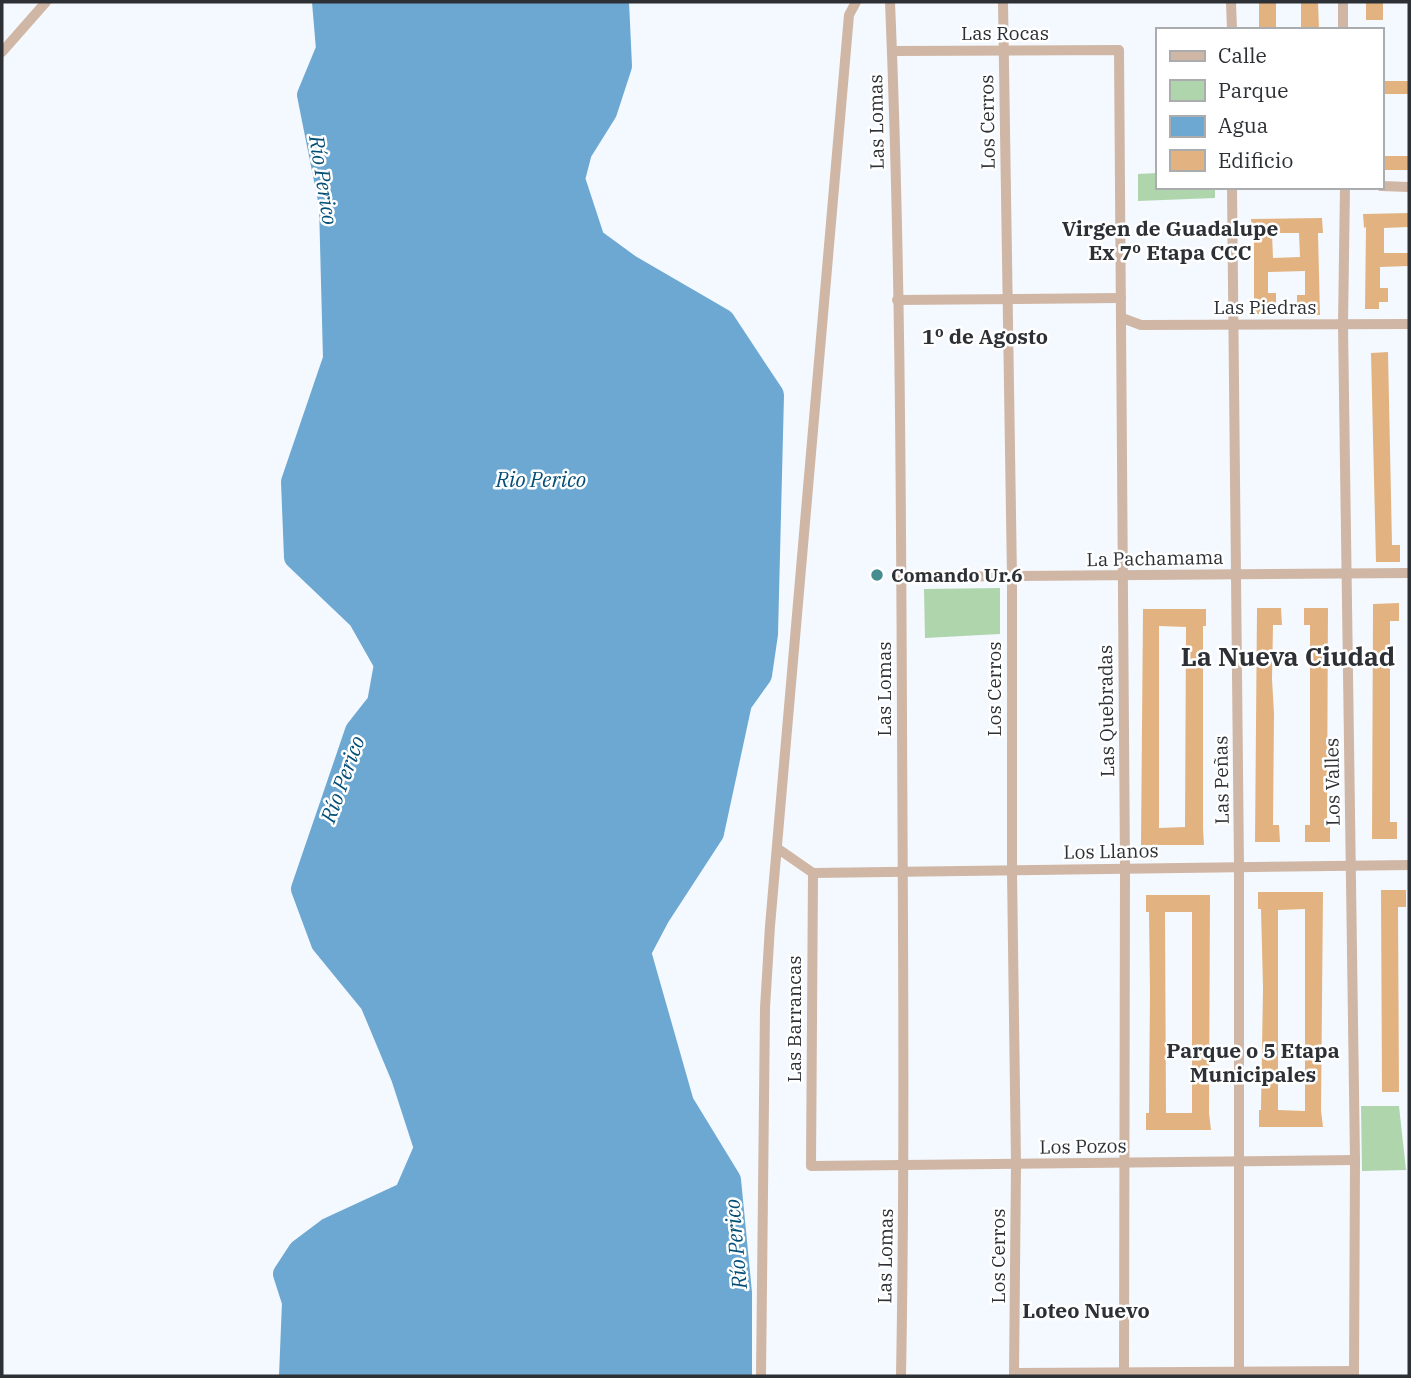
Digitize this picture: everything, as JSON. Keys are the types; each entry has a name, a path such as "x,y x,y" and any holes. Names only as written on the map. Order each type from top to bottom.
{"street":[{"path":"2,52 46,2"},
{"path":"761,1376 765,1008 849,15 856,2"},
{"name":"Las Lomas","path":"890,2 901,577 904,1166 901,1376"},
{"name":"Los Cerros","path":"1003,2 1012,578 1016,1164 1014,1375"},
{"path":"1231,2 1232,28"},
{"path":"1343,2 1343,28"},
{"name":"Las Rocas","path":"892,51 1119,50"},
{"name":"Las Quebradas","path":"1119,50 1125,867 1124,1373"},
{"path":"1383,186 1409,187"},
{"name":"Las Peñas","path":"1233,189 1232,325 1239,867 1238,1372"},
{"name":"Los Valles","path":"1345,189 1343,325 1355,1160 1354,1373"},
{"path":"897,300 1121,298"},
{"name":"Las Piedras","path":"1122,318 1141,325 1409,324"},
{"name":"La Pachamama","path":"901,577 1409,573"},
{"path":"777,848 813,873"},
{"name":"Los Llanos","path":"813,873 1409,865"},
{"name":"Las Barrancas","path":"811,1166 813,873"},
{"name":"Los Pozos","path":"811,1166 1355,1160"},
{"path":"1014,1375 1354,1373"}],"green space":[{"path":"1156,173 1156,189 1215,189 1215,198 1138,201 1138,174"},
{"path":"1000,588 1000,634 925,638 924,589"},
{"path":"1361,1106 1399,1106 1406,1170 1362,1171"}],"water":[{"name":"Rio Perico","path":"324,2 617,2 620,66 605,112 580,152 573,179 593,239 630,267 723,321 772,395 766,634 760,675 740,703 712,833 658,916 639,952 682,1103 729,1180 740,1293 740,1376 291,1376 294,1302 285,1274 300,1251 328,1230 405,1194 426,1148 403,1077 372,1003 323,943 303,889 357,731 379,703 386,664 360,618 296,557 293,482 335,359 331,205 309,95 328,49"}],"building":[{"path":"1259,2 1276,2 1276,28 1259,28"},
{"path":"1301,2 1318,2 1319,28 1301,28"},
{"path":"1366,2 1383,2 1383,20 1366,20"},
{"path":"1383,81 1409,81 1409,94 1383,94"},
{"path":"1383,156 1409,156 1409,170 1383,170"},
{"path":"1409,213 1409,227 1384,228 1384,253 1409,253 1409,266 1380,267 1380,288 1388,288 1388,302 1379,302 1379,309 1365,309 1366,227 1364,228 1363,214"},
{"path":"1322,218 1323,233 1318,233 1320,315 1306,315 1306,309 1297,309 1297,295 1305,295 1305,271 1268,272 1268,293 1276,293 1276,307 1267,307 1267,314 1254,314 1254,233 1251,219","holes":["1272,233 1299,233 1300,257 1273,258"]},
{"path":"1388,352 1392,545 1400,545 1400,562 1376,562 1371,353"},
{"path":"1399,603 1399,621 1390,621 1390,822 1397,822 1397,839 1372,839 1373,604"},
{"path":"1257,608 1281,608 1282,625 1273,625 1272,679 1273,825 1279,825 1280,842 1255,842"},
{"path":"1304,608 1328,608 1327,825 1330,825 1330,842 1305,842 1305,825 1310,825 1310,625 1304,625"},
{"path":"1143,609 1206,609 1206,626 1203,626 1204,845 1141,845","holes":["1159,626 1186,627 1185,827 1159,828"]},
{"path":"1381,890 1406,890 1406,907 1398,907 1399,1092 1382,1092"},
{"path":"1258,892 1323,892 1323,1127 1259,1127 1263,988 1261,909 1258,909","holes":["1305,909 1305,1111 1278,1110 1278,910"]},
{"path":"1146,895 1210,895 1211,1130 1146,1130 1146,1113 1149,1113 1150,991 1149,912 1146,912","holes":["1165,912 1192,912 1192,1113 1166,1113"]}],"waterway":[{"name":"Río Perico","path":"291,1376 294,1302 285,1274 300,1251 328,1230 406,1194 426,1148 403,1077 372,1003 323,943 303,889 357,731 379,703 386,664 360,618 296,557 293,482 335,359 331,205 309,95 328,49 324,2"},
{"name":"Río Perico","path":"617,2 620,66 605,112 580,152 573,179 593,240 630,267 723,321 772,395 766,634 760,675 740,703 712,833 658,916 639,952 682,1103 729,1180 740,1293 740,1376"}],"place":[{"name":"Comando Ur.6","path":"877,575"}],"district":[{"name":"Virgen de Guadalupe Ex 7º Etapa CCC","path":"1170,240"},
{"name":"1º de Agosto","path":"985,336"},
{"name":"La Nueva Ciudad","path":"1288,656"},
{"name":"Parque o 5 Etapa Municipales","path":"1253,1062"},
{"name":"Loteo Nuevo","path":"1086,1310"}]}
